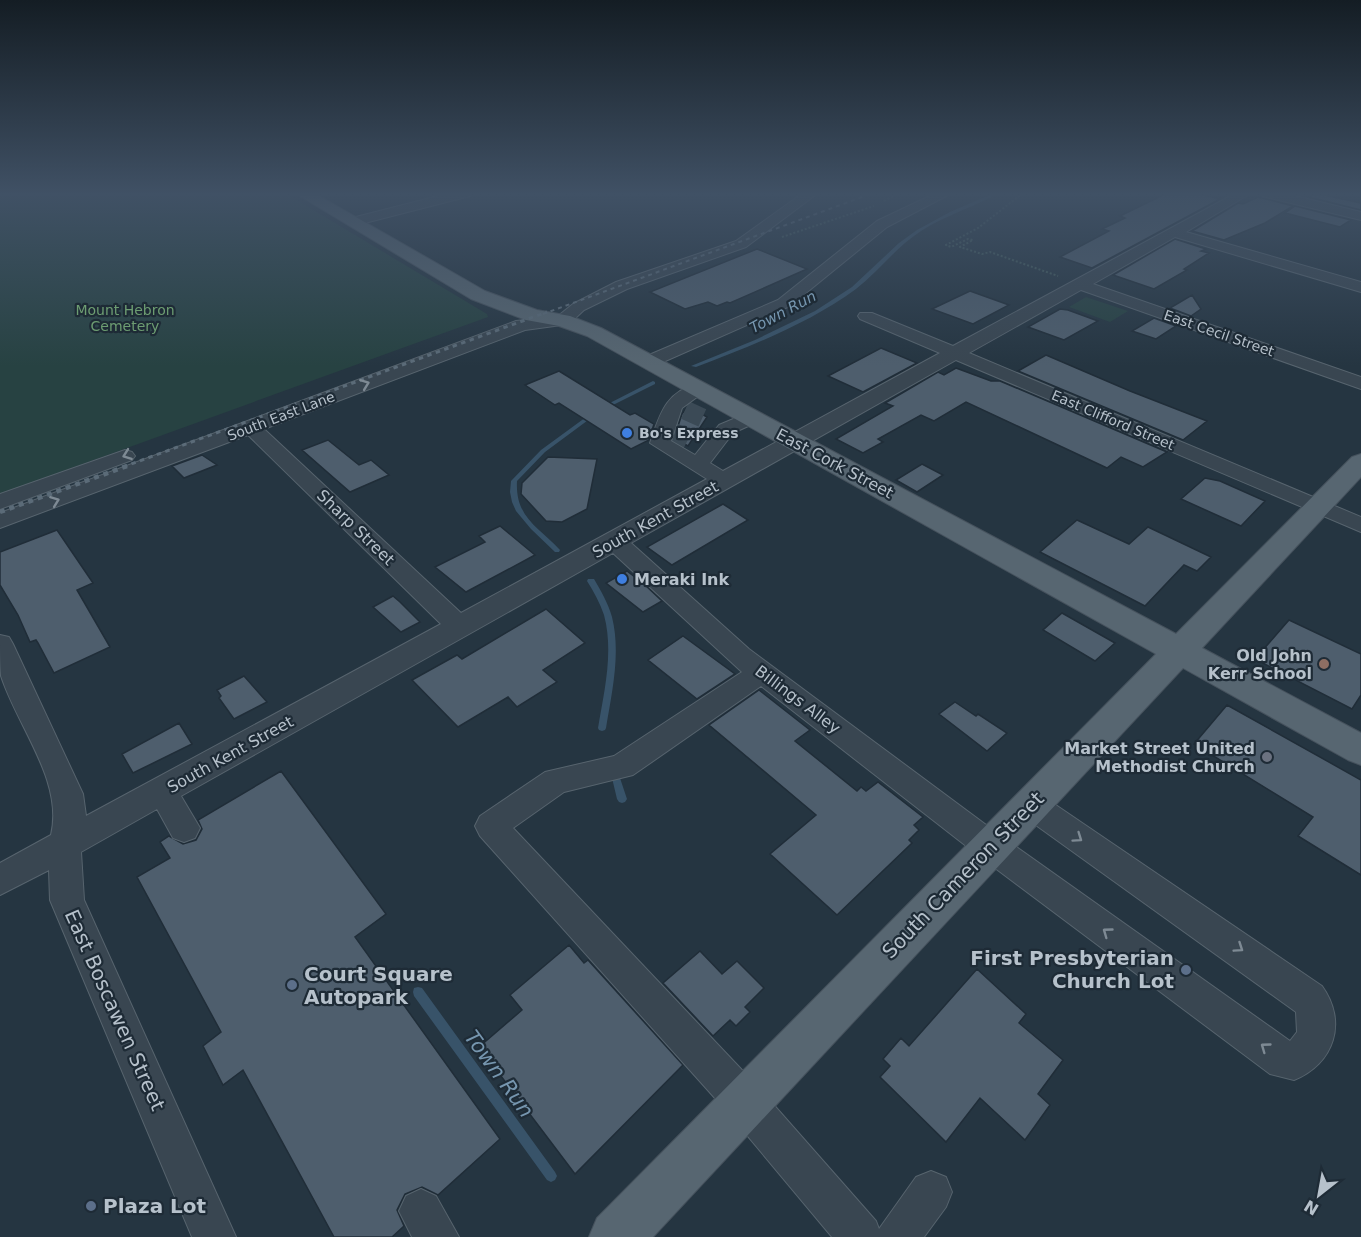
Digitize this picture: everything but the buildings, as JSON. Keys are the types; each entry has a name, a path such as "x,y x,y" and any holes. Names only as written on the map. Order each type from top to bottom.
{"main road":[{"name":"East Cork Street","path":"401,251 451,281 516,310 563,320 594,332 1361,750"},
{"name":"South Cameron Street","path":"620,1236 1030,804 1361,462"}],"street":[{"path":"563,320 570,313 604,294 725,251"},
{"path":"648,362 784,303 849,251"},
{"name":"South Kent Street","path":"0,880 955,353 1072,282 1135,251"},
{"path":"1236,251 1361,287"},
{"name":"East Cecil Street","path":"1072,282 1361,382"},
{"name":"South East Lane","path":"0,502 493,322 516,310"},
{"name":"East Clifford Street","path":"866,316 1361,525"},
{"name":"South East Lane","path":"0,521 522,325 563,320"},
{"path":"699,389 673,419 660,443 713,446 750,418"},
{"name":"Sharp Street","path":"251,427 460,627"},
{"path":"713,446 698,430 713,446 724,480"},
{"name":"Billings Alley","path":"614,542 762,672 990,846 1284,1060 1294,1062 1308,1052 1318,1018 1317,1006 1030,804"},
{"name":"East Boscawen Street","path":"0,644 68,794 71,819 65,845 67,900 214,1237"},
{"path":"762,672 622,765 556,781 491,826 745,1102 860,1237"},
{"path":"162,791 184,828"},
{"path":"897,1237 931,1192"}],"path":[{"path":"972,251 982,254 990,252 1072,282"}],"green space":[{"name":"Mount Hebron Cemetery","path":"0,251 381,251 487,314 488,317 0,494"},
{"path":"1086,297 1128,311 1110,322 1069,307"}],"waterway":[{"name":"Town Run","path":"694,366 756,341 816,312 854,288 894,251"},
{"name":"Town Run","path":"603,408 653,383"},
{"name":"Town Run","path":"557,550 533,528 520,511 515,502 514,481 543,451 593,414"},
{"name":"Town Run","path":"591,581 608,617 611,634 611,670 602,728"},
{"name":"Town Run","path":"616,778 622,799"},
{"name":"Town Run","path":"418,992 551,1176"}],"tunnel":[{"path":"685,410 705,419"},
{"path":"671,431 691,441"}],"railway":[{"path":"543,314 716,251"},
{"path":"123,467 547,312"},
{"path":"0,512 127,466"}],"place":[{"name":"Bo's Express","path":"627,433"},
{"name":"Meraki Ink","path":"622,579"},
{"name":"Old John Kerr School","path":"1324,664"},
{"name":"Market Street United Methodist Church","path":"1267,757"},
{"name":"First Presbyterian Church Lot","path":"1186,970"},
{"name":"Court Square Autopark","path":"292,985"},
{"name":"Plaza Lot","path":"91,1206"}]}
